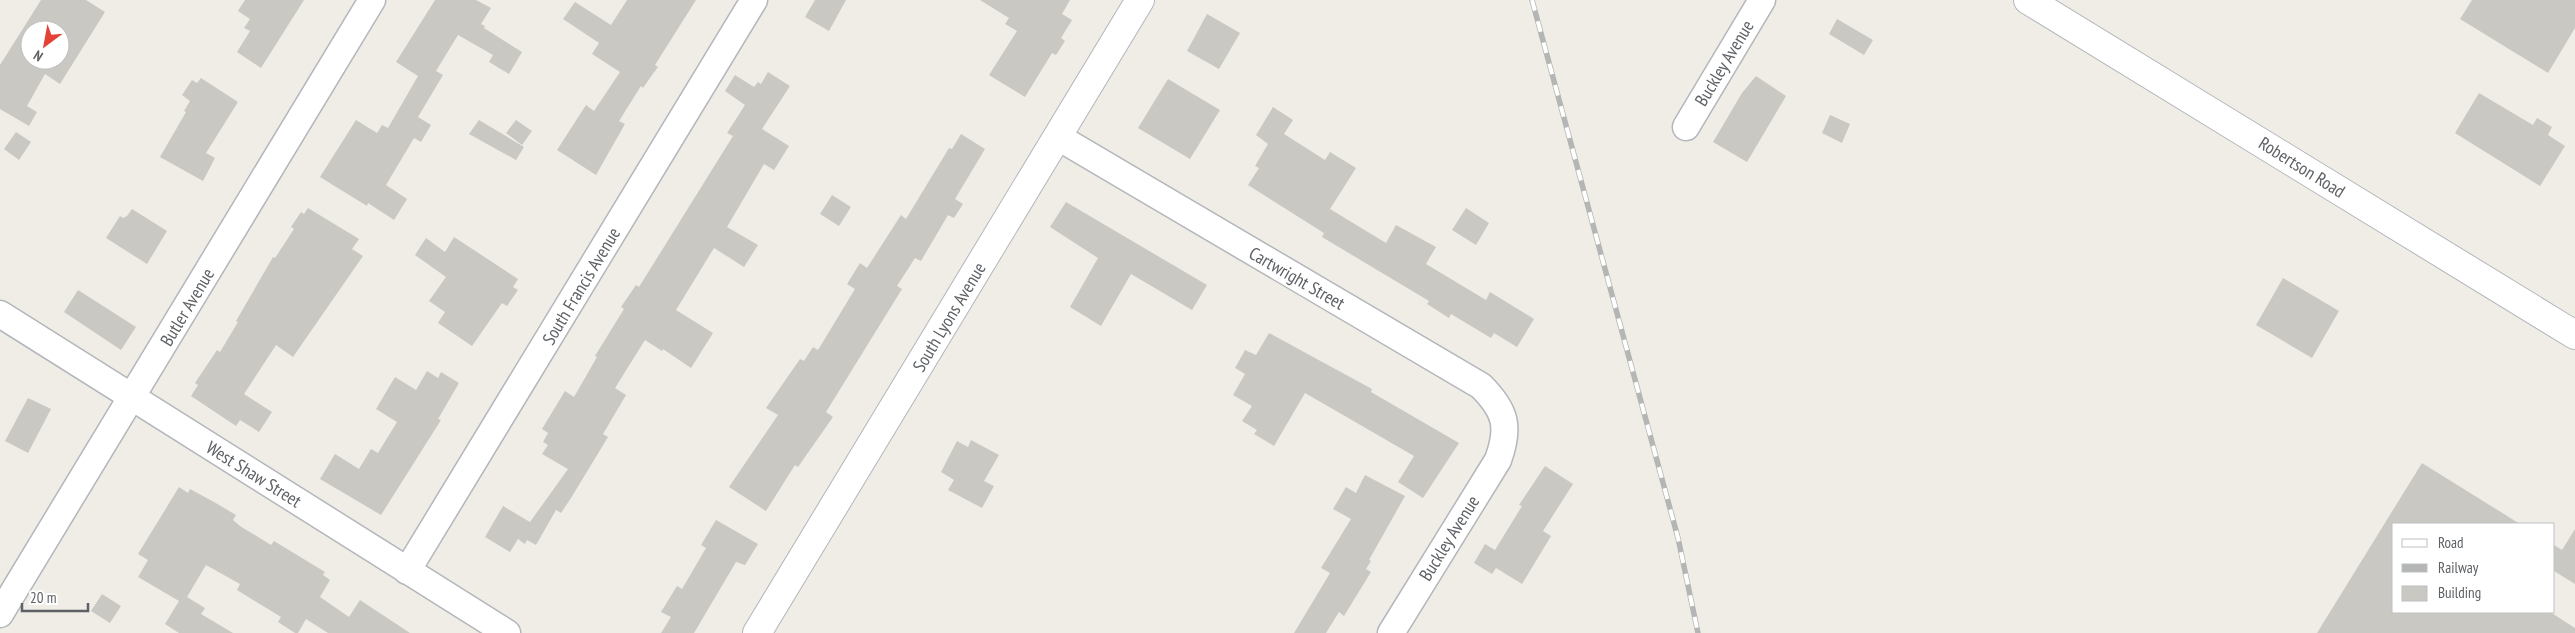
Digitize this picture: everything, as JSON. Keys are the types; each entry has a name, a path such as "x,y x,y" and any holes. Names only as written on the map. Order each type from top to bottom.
{"street":[{"name":"Butler Avenue","path":"0,614 372,0"},
{"name":"South Francis Avenue","path":"408,571 754,0"},
{"name":"South Lyons Avenue","path":"757,633 1140,0"},
{"name":"Buckley Avenue","path":"1686,127 1762,0"},
{"name":"Robertson Road","path":"2028,0 2575,335"},
{"name":"Cartwright Street","path":"1058,137 1481,386 1496,401 1505,420 1505,442"},
{"name":"West Shaw Street","path":"0,314 507,633"},
{"name":"Buckley Avenue","path":"1391,633 1498,460 1505,442"}],"building":[{"path":"41,0 86,0 105,12 70,68 70,20 28,20"},
{"path":"245,0 304,0 261,68 237,52 250,31 244,28 250,19 238,11"},
{"path":"435,0 476,0 491,8 481,24 485,26 484,28 522,52 509,74 489,62 493,55 458,35 436,71 443,75 418,117 431,125 421,142 414,138 386,185 407,199 394,220 368,203 367,206 320,177 356,120 377,133 382,125 388,128 418,76 396,62"},
{"path":"627,0 696,0 655,65 658,67 643,88 641,86 619,121 625,124 596,175 557,150 586,105 594,111 620,72 592,54 599,43 563,19 575,2 611,25"},
{"path":"815,0 846,0 829,31 805,17"},
{"path":"980,0 1070,0 1062,14 1072,20 1061,38 1065,41 1056,55 1052,53 1025,97 989,75 1017,31 1005,24 1009,18"},
{"path":"2472,0 2575,0 2575,28 2548,73 2460,19"},
{"path":"1207,14 1240,33 1219,69 1187,51"},
{"path":"1837,19 1873,40 1864,55 1829,34"},
{"path":"20,33 20,70 69,70 60,84 45,74 27,106 37,112 29,126 0,109 0,65"},
{"path":"768,72 790,86 762,129 789,146 774,170 764,164 727,227 758,245 744,267 714,248 676,310 713,333 691,368 663,349 662,351 645,340 615,388 626,395 603,434 608,437 571,498 561,513 556,510 536,545 527,540 525,544 518,539 510,552 485,537 503,506 530,522 568,469 542,454 548,445 543,442 548,433 542,429 565,391 574,397 597,357 595,356 624,309 621,307 636,285 639,287 733,136 727,133 745,105 725,91 735,75 754,87 758,82 761,84"},
{"path":"1756,76 1786,96 1747,162 1713,142 1742,93"},
{"path":"201,78 238,102 206,153 215,158 203,181 160,157 186,112 184,111 190,101 182,95 192,80 197,83"},
{"path":"1168,79 1220,110 1190,159 1138,128"},
{"path":"2479,93 2533,125 2537,118 2552,127 2548,135 2565,146 2540,186 2455,133"},
{"path":"1273,107 1293,120 1284,134 1325,160 1330,152 1356,168 1330,209 1386,243 1396,225 1436,247 1426,264 1486,300 1490,292 1534,319 1517,347 1494,333 1491,338 1451,314 1449,318 1427,304 1429,301 1322,237 1324,233 1248,185 1259,168 1255,166 1268,144 1256,135"},
{"path":"1830,115 1850,124 1842,143 1822,133"},
{"path":"479,120 524,147 516,160 469,134"},
{"path":"516,120 532,131 522,145 506,133"},
{"path":"16,132 31,142 19,160 4,149"},
{"path":"961,134 985,149 955,199 963,204 954,218 948,215 921,261 915,258 897,286 902,289 826,412 833,417 798,467 795,465 766,511 729,487 778,415 766,408 800,359 804,361 813,347 818,350 855,289 847,284 860,263 867,268 901,215 906,219 949,148 952,149"},
{"path":"832,195 851,207 839,226 820,214"},
{"path":"1066,202 1207,285 1192,310 1131,274 1101,326 1070,307 1098,258 1050,227"},
{"path":"308,208 359,239 352,249 363,256 293,357 276,345 244,394 272,412 259,432 240,420 236,426 191,396 198,385 195,383 217,350 220,352 273,257 275,258 294,229 291,227 301,212 304,214"},
{"path":"1466,208 1489,223 1476,245 1452,230"},
{"path":"132,209 167,231 147,264 106,238 120,216 123,218 127,216"},
{"path":"454,237 518,279 513,287 518,290 507,306 502,303 472,346 438,323 445,312 429,301 446,277 415,255 426,238 445,252"},
{"path":"2283,278 2339,311 2312,358 2256,325"},
{"path":"78,290 136,327 121,350 64,312"},
{"path":"1269,333 1372,389 1371,392 1459,443 1423,498 1398,482 1414,456 1305,393 1274,446 1254,434 1257,430 1242,421 1252,406 1233,395 1245,374 1235,368 1245,350 1256,355"},
{"path":"427,371 438,378 441,372 459,383 438,419 441,420 381,515 320,479 335,454 359,469 371,449 378,453 397,422 376,409 395,377 416,390"},
{"path":"28,398 51,409 28,453 5,441"},
{"path":"971,440 999,455 984,481 994,486 982,508 948,490 954,480 941,472 957,441 968,447"},
{"path":"2422,463 2518,523 2392,523 2392,613 2552,613 2575,628 2575,633 2317,633"},
{"path":"1545,466 1573,484 1543,531 1551,536 1522,584 1496,568 1492,574 1474,563 1485,544 1495,550 1522,506 1519,505"},
{"path":"1365,475 1405,496 1369,560 1371,561 1366,569 1371,572 1344,616 1339,612 1326,633 1294,633 1330,573 1321,568 1351,519 1333,509 1346,487 1356,493"},
{"path":"179,487 188,493 190,489 214,502 236,515 233,520 240,526 271,545 274,541 325,572 323,575 330,580 320,597 349,617 360,600 410,633 328,633 306,619 298,633 295,633 278,622 281,617 237,590 240,584 206,565 187,597 205,608 201,614 233,633 179,633 165,624 179,601 138,577 148,560 138,554"},
{"path":"716,520 758,544 745,565 736,562 694,633 661,633 671,617 661,612 677,586 682,589 706,548 701,545"},
{"path":"2575,529 2575,584 2555,572 2555,546 2562,550"},
{"path":"102,594 121,606 110,623 91,611"}],"railway":[{"path":"1532,0 1678,538 1698,633"}]}
